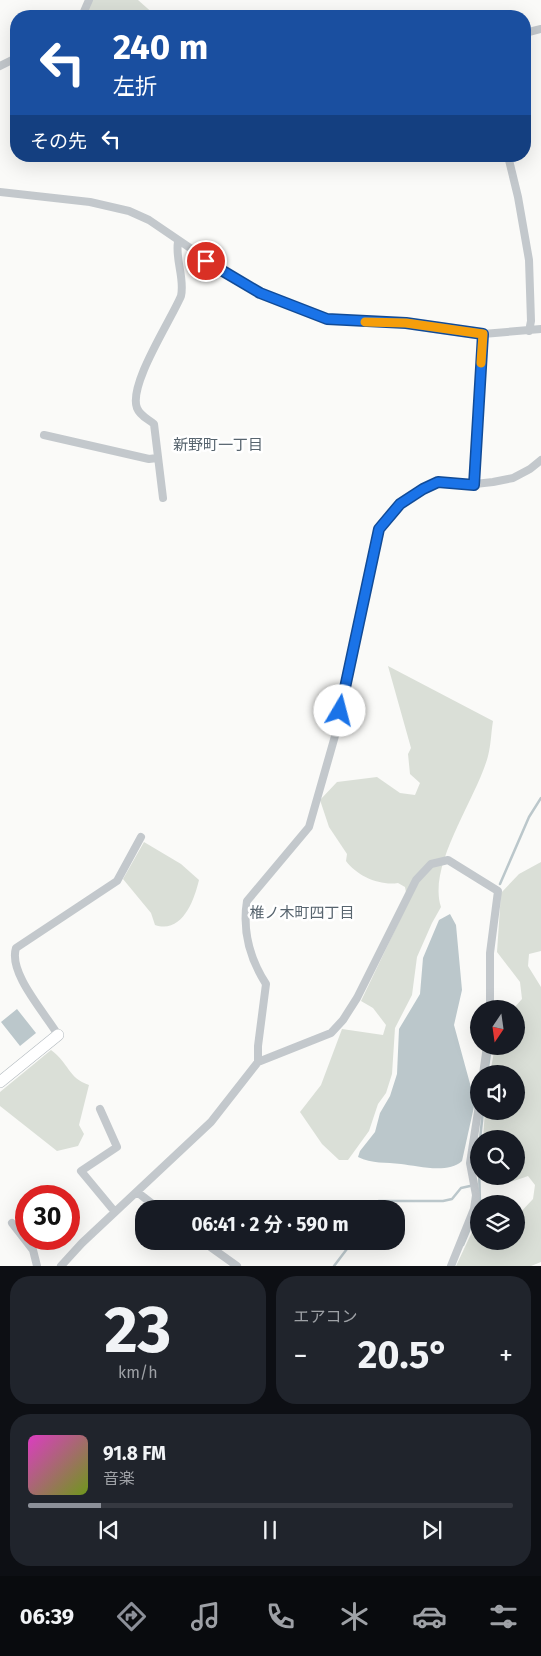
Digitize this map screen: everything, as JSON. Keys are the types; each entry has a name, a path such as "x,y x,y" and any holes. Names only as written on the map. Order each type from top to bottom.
{"street":[{"path":"509,162 530,260 531,321 529,330"},
{"path":"0,192 118,207 148,220 246,286 317,316 337,321 406,323 483,334 541,329"},
{"path":"163,498 154,424 137,408 136,394 142,374 181,296 182,286 176,254 178,242"},
{"path":"474,485 483,334"},
{"path":"44,435 149,459 157,458"},
{"path":"258,1062 258,1046 266,984 254,965 250,953 245,912 247,901 309,827 339,722 341,699 379,529 400,504 438,482 474,485 513,478 530,469 541,460"},
{"path":"0,1082 58,1035 18,972 14,956 16,948 117,881 141,837"},
{"path":"64,1265 115,1212 211,1122 258,1062 331,1033 343,1020 357,998 416,880 430,864 448,860 498,891 490,953 490,1000"},
{"path":"100,1109 118,1147 81,1172 115,1212"},
{"path":"451,1266 474,1209 476,1195 470,1163 477,1120"},
{"path":"136,1192 147,1200"},
{"path":"12,1223 33,1250 37,1266"},
{"path":"215,1250 237,1266"}],"shaded area":[{"path":"92,0 138,0 149,10 89,10"},
{"path":"388,666 493,721 489,752 482,773 455,832 441,872 439,890 441,907 417,957 412,995 395,1028 392,1074 386,1093 378,1104 369,1131 348,1160 339,1160 322,1144 300,1112 321,1085 342,1029 383,1035 386,1025 373,1008 361,1001 408,903 405,887 398,883 391,884 369,879 356,871 346,861 347,854 329,827 320,800 337,782 377,777 400,793 415,795 420,783 410,774 408,754 411,748"},
{"path":"144,842 181,864 199,880 190,906 185,914 173,925 164,927 155,925 151,913 123,879"},
{"path":"541,862 541,951 529,954 528,966 541,987 541,1262 531,1266 456,1266 470,1236 470,1250 525,1250 525,1207 533,1199 535,1185 528,1176 525,1177 525,1130 484,1130 484,1120 525,1120 525,1065 492,1065 493,1055 525,1055 525,1000 521,1000 520,982 497,952 501,893 519,874"},
{"path":"450,914 456,925 462,990 454,1025 470,1084 471,1120 462,1161 449,1167 433,1168 374,1162 363,1159 358,1157 360,1151 375,1132 380,1113 390,1096 397,1074 399,1029 420,994 423,958 439,920"},
{"path":"17,1009 36,1033 20,1046 1,1022"},
{"path":"51,1050 62,1060 72,1074 89,1085 79,1125 84,1134 78,1146 57,1151 0,1106 0,1092"}],"waterway":[{"path":"500,884 529,817 541,798"},
{"path":"488,1065 490,1055"},
{"path":"481,1130 482,1120"},
{"path":"479,1185 480,1195"},
{"path":"405,1201 443,1201 452,1199 461,1188 470,1186"},
{"path":"463,1245 470,1228"},
{"path":"334,1266 346,1250"}],"slow traffic":[{"path":"365,322 406,323 483,334 481,363"}],"district":[{"name":"新野町一丁目","path":"218,445"},
{"name":"椎ノ木町四丁目","path":"302,913"}],"route":[{"path":"206,261 260,293 327,319 351,322 406,323 483,334 474,485 438,482 400,504 379,529 372,553 340,711"}]}
